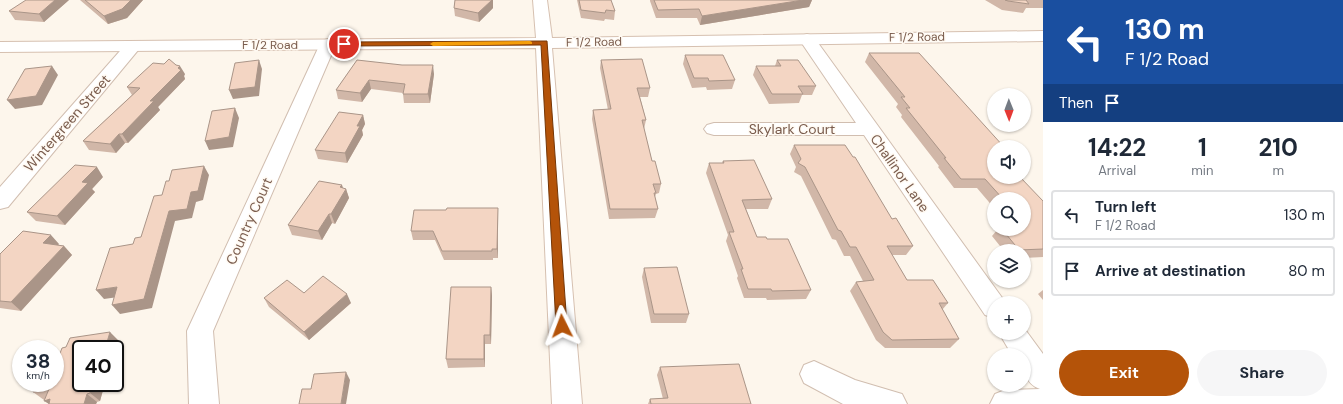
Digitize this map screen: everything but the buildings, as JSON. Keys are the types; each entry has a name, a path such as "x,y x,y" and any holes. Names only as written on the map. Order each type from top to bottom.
{"street":[{"path":"540,0 567,404"},
{"name":"F 1/2 Road","path":"0,47 544,43 1043,36"},
{"name":"Challinor Lane","path":"807,39 987,297"},
{"name":"Country Court","path":"204,404 200,332 328,44"},
{"name":"Wintergreen Street","path":"0,201 133,46"},
{"name":"Skylark Court","path":"714,129 870,129"},
{"path":"1017,340 1043,378"},
{"path":"814,374 850,393 892,404"},
{"path":"1005,404 1043,403"}],"slow traffic":[{"path":"433,44 530,43"}],"route":[{"path":"344,44 544,43 562,326"}]}
